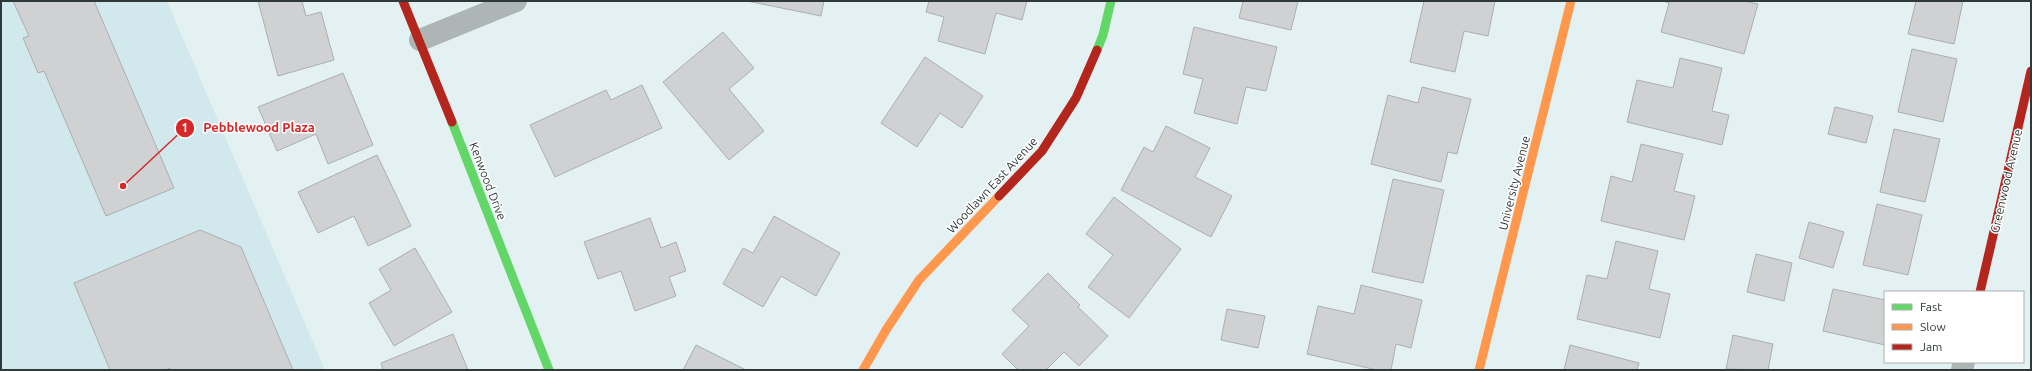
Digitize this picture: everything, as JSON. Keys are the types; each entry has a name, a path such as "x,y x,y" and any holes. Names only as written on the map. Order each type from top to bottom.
{"street":[{"name":"Kenwood Drive","path":"403,1 420,40 549,370"},
{"path":"420,40 516,1"},
{"name":"Woodlawn East Avenue","path":"863,370 886,330 919,280 1042,151 1076,98 1103,35 1111,1"},
{"name":"University Avenue","path":"1479,370 1571,1"},
{"name":"Greenwood Avenue","path":"1980,291 2031,71"}],"shaded area":[{"path":"1,1 167,1 325,370 1,370"}],"building":[{"path":"13,1 94,1 174,188 106,216 44,71 38,73 23,38 29,36"},
{"path":"258,1 302,1 306,16 321,12 334,60 278,76"},
{"path":"747,1 824,1 821,16"},
{"path":"929,1 1027,1 1022,20 996,13 985,54 938,41 944,17 926,12"},
{"path":"1243,1 1298,1 1291,30 1239,18"},
{"path":"1424,1 1495,1 1488,36 1464,31 1455,72 1410,62"},
{"path":"1663,1 1745,1 1758,4 1744,54 1661,32 1669,3"},
{"path":"1916,1 1963,1 1954,44 1908,34"},
{"path":"1194,27 1277,47 1266,91 1246,87 1237,124 1194,113 1203,79 1183,74"},
{"path":"723,32 754,68 729,89 764,131 729,160 663,82"},
{"path":"1912,49 1957,59 1943,122 1898,112"},
{"path":"925,57 983,96 962,128 940,113 917,147 881,123"},
{"path":"1680,58 1722,68 1712,111 1729,115 1722,145 1627,122 1637,80 1673,88"},
{"path":"343,73 373,145 328,164 316,134 277,151 258,107"},
{"path":"642,85 662,128 555,177 530,125 606,90 611,100"},
{"path":"1422,87 1471,99 1457,154 1448,152 1441,182 1371,164 1388,95 1418,103"},
{"path":"1835,107 1873,116 1866,143 1828,134"},
{"path":"1166,126 1210,148 1195,177 1232,196 1211,237 1121,190 1144,147 1153,152"},
{"path":"1894,129 1940,139 1925,202 1880,192"},
{"path":"1641,144 1683,154 1674,191 1695,196 1684,240 1601,221 1611,176 1632,182"},
{"path":"377,155 411,226 368,246 354,216 318,233 298,192"},
{"path":"1393,179 1444,190 1423,283 1372,272"},
{"path":"1114,197 1181,249 1129,318 1088,287 1113,255 1086,234"},
{"path":"1877,204 1922,215 1908,275 1863,265"},
{"path":"774,216 840,253 816,296 781,276 763,307 723,284 743,248 753,253"},
{"path":"650,218 661,248 676,242 686,271 669,277 676,296 635,311 621,271 598,279 584,242"},
{"path":"1809,222 1844,232 1833,268 1799,258"},
{"path":"200,230 241,247 293,370 171,370 170,368 165,370 110,370 74,283"},
{"path":"1616,241 1658,251 1649,289 1670,294 1660,338 1577,319 1587,275 1607,279"},
{"path":"415,248 452,312 394,346 369,303 391,290 379,269"},
{"path":"1756,254 1792,263 1784,301 1747,292"},
{"path":"1048,273 1080,305 1078,307 1108,336 1079,366 1064,352 1046,370 1018,370 1002,354 1029,326 1012,310"},
{"path":"1361,285 1422,300 1411,348 1396,344 1391,370 1377,370 1307,354 1318,306 1354,314"},
{"path":"1833,289 1884,300 1884,345 1823,331"},
{"path":"1227,309 1265,316 1258,348 1221,340"},
{"path":"453,334 468,370 383,370 381,363"},
{"path":"1733,335 1773,344 1768,370 1726,369"},
{"path":"696,345 746,370 683,370"},
{"path":"1570,345 1639,363 1637,370 1564,370"}],"traffic: fast":[{"path":"1097,50 1103,35 1111,1"},
{"path":"452,122 549,370"}],"traffic: slow":[{"path":"1479,370 1571,1"},
{"path":"863,370 886,330 919,280 999,196"}],"traffic: jam":[{"path":"403,1 452,122"},
{"path":"999,196 1042,151 1076,98 1097,50"},
{"path":"1980,291 2031,71"}],"place":[{"name":"Pebblewood Plaza","path":"123,186"}]}
